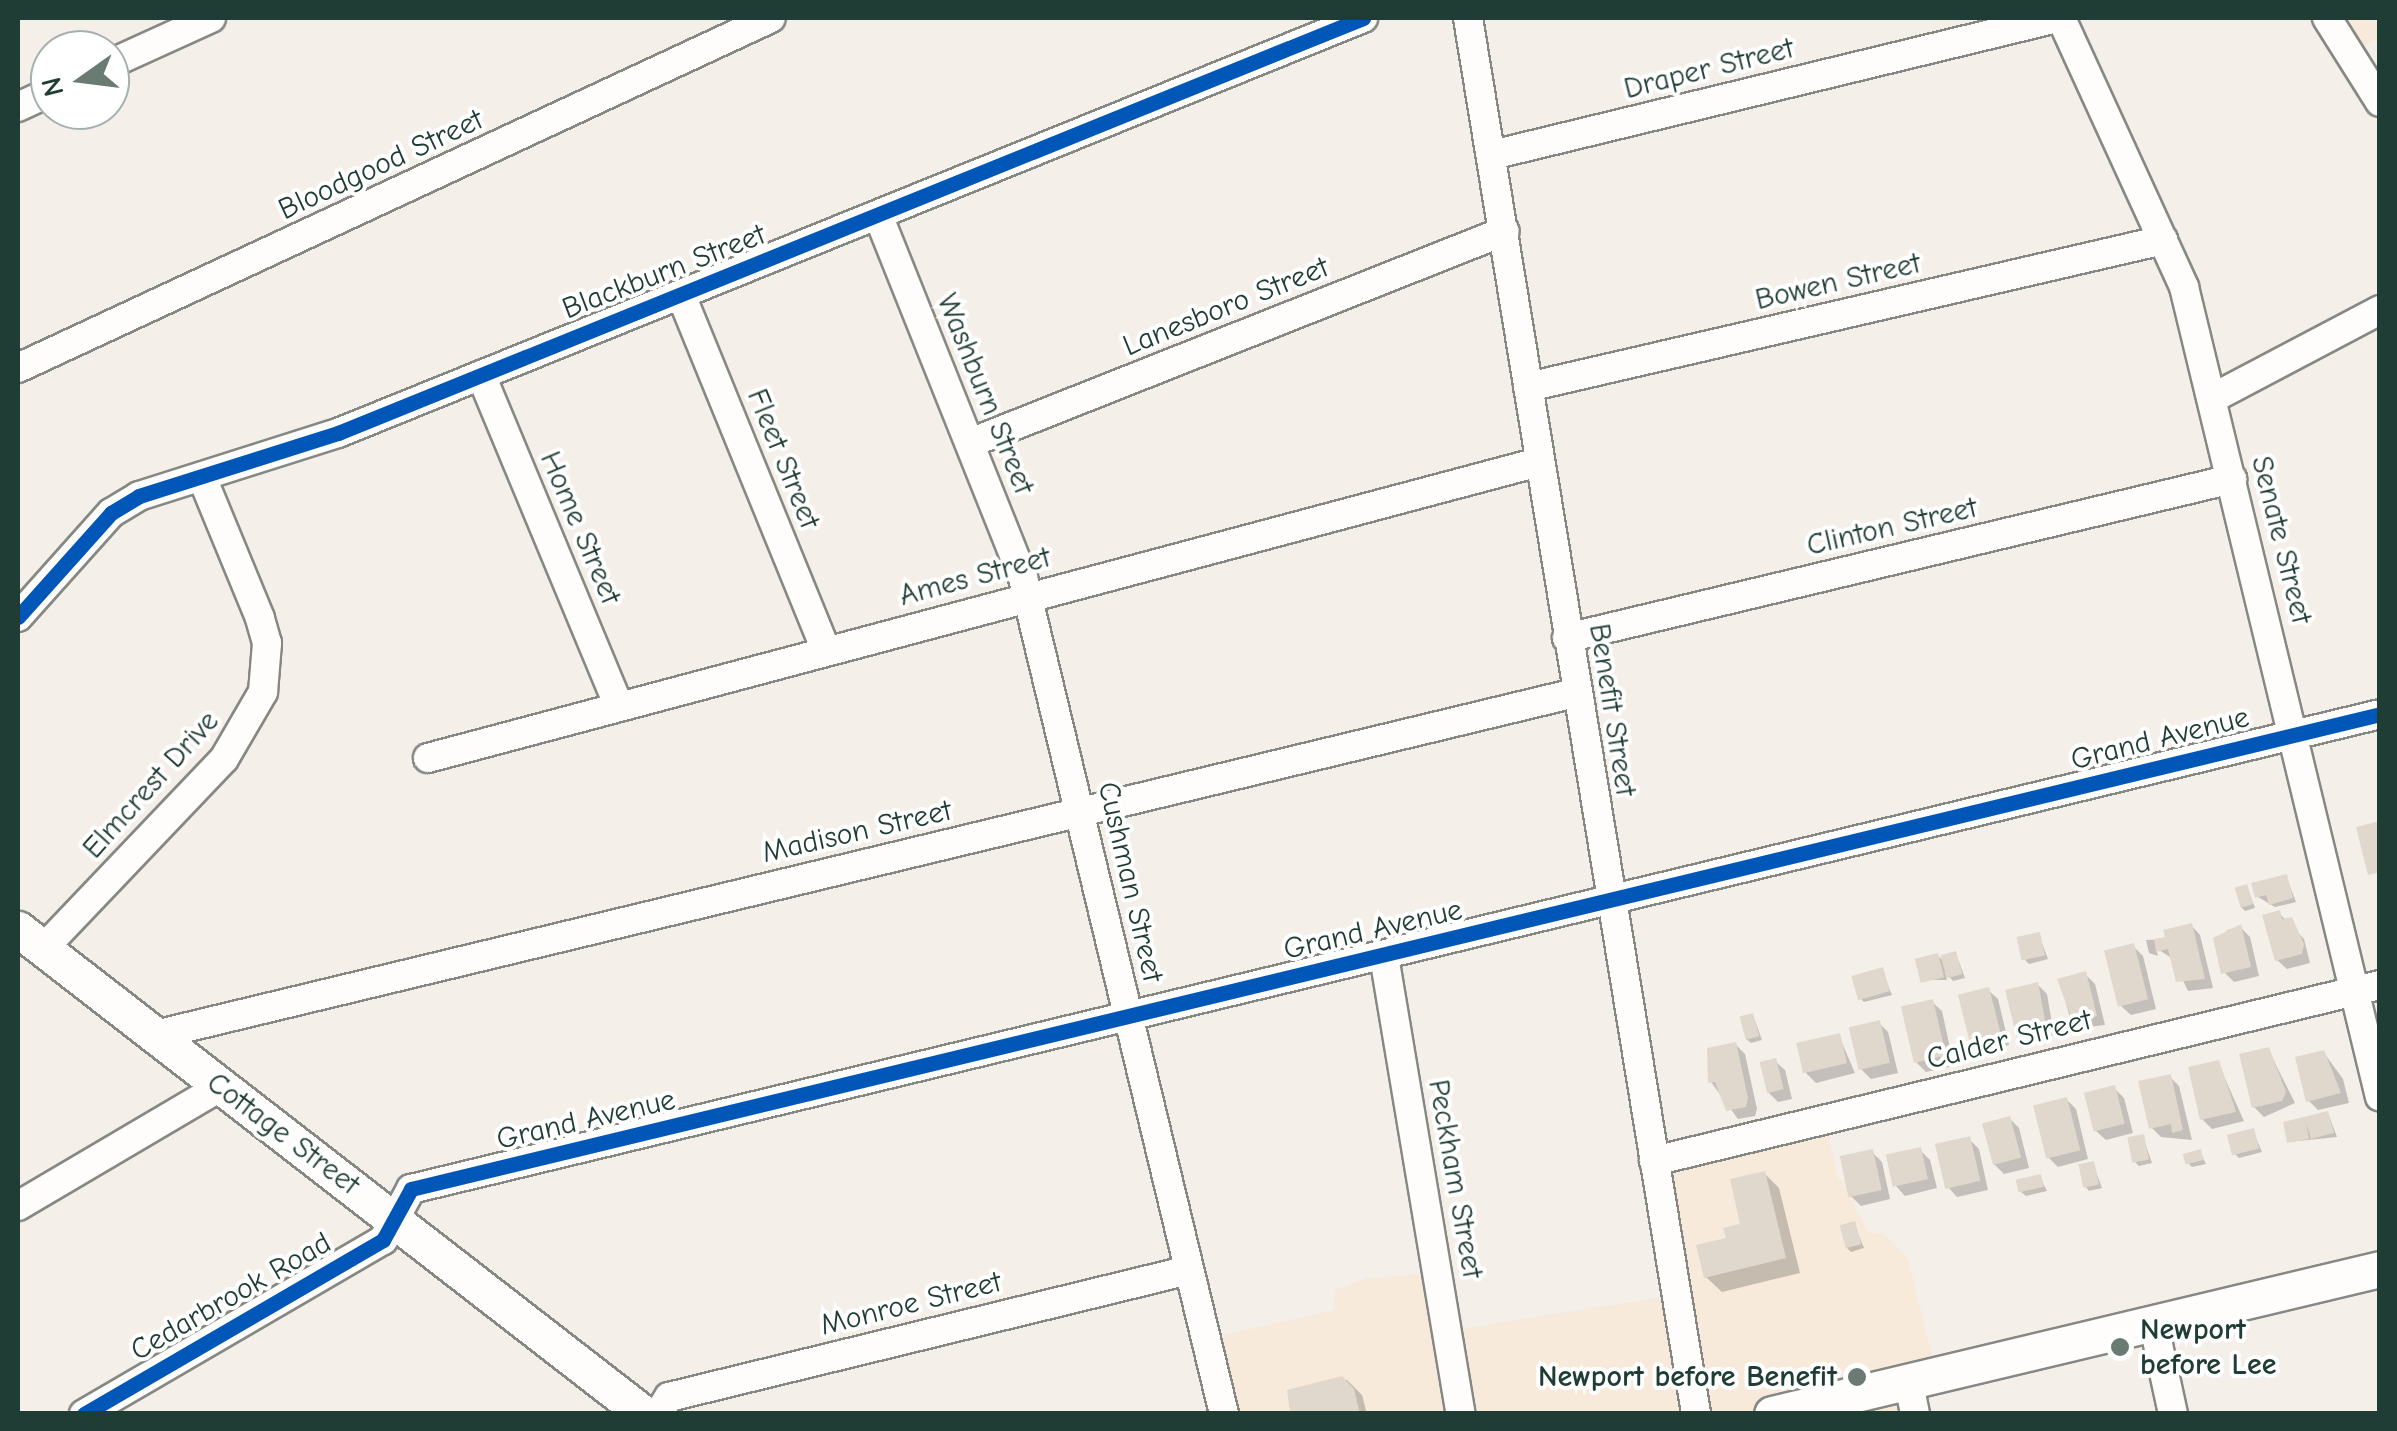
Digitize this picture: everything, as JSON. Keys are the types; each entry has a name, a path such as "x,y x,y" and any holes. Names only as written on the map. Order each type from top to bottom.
{"main road":[{"name":"Cottage Street","path":"30,939 644,1414"},
{"path":"1772,1414 1912,1398 2154,1326 2380,1269"}],"street":[{"path":"130,55 211,18"},
{"name":"Bloodgood Street","path":"18,368 771,18"},
{"name":"Blackburn Street","path":"18,617 123,504 338,434 1364,18"},
{"name":"Benefit Street","path":"1468,18 1696,1414"},
{"name":"Draper Street","path":"1492,155 2059,18"},
{"name":"Senate Street","path":"2059,18 2184,287 2296,734 2367,987 2380,1097"},
{"path":"2328,18 2380,102"},
{"name":"Washburn Street","path":"878,215 1029,598"},
{"name":"Lanesboro Street","path":"970,443 1504,231"},
{"name":"Bowen Street","path":"1528,387 2163,240"},
{"name":"Fleet Street","path":"681,294 825,648"},
{"path":"2214,398 2380,310"},
{"name":"Home Street","path":"481,375 618,706"},
{"name":"Ames Street","path":"428,758 825,648 1029,598 1214,544 1539,462"},
{"name":"Elmcrest Drive","path":"30,939 224,759 263,692 267,644 260,618 202,477"},
{"name":"Clinton Street","path":"1567,638 2232,479"},
{"name":"Cushman Street","path":"1029,598 1224,1414"},
{"name":"Madison Street","path":"154,1035 1576,693"},
{"name":"Grand Avenue","path":"393,1217 411,1188 1129,1020 2380,714"},
{"name":"Peckham Street","path":"1384,956 1461,1414"},
{"name":"Calder Street","path":"1654,1161 2367,987"},
{"path":"18,1206 220,1087"},
{"name":"Cedarbrook Road","path":"84,1414 383,1240 393,1217"},
{"name":"Monroe Street","path":"658,1414 669,1397 1189,1270"},
{"path":"2154,1326 2173,1414"}],"shaded area":[{"path":"2335,18 2379,18 2379,38 2357,50"},
{"path":"1825,1120 1838,1179 1853,1183 1855,1209 1870,1233 1883,1233 1908,1258 1936,1371 1917,1380 1923,1413 1228,1414 1215,1337 1334,1310 1335,1290 1366,1278 1440,1273 1453,1330 1680,1294 1659,1159"}],"building":[{"path":"2380,821 2380,872 2368,875 2356,827"},
{"path":"2287,874 2293,898 2269,905 2266,895 2255,898 2251,883"},
{"path":"2247,884 2253,904 2241,908 2235,888"},
{"path":"2280,910 2282,919 2292,917 2304,944 2302,954 2275,961 2262,915"},
{"path":"2192,923 2205,979 2176,982 2168,949 2156,952 2154,939 2165,937 2163,930"},
{"path":"2241,924 2251,967 2221,974 2213,938"},
{"path":"2040,932 2045,955 2022,960 2017,937"},
{"path":"2134,943 2148,999 2118,1007 2104,950"},
{"path":"1956,951 1962,974 1947,978 1941,955"},
{"path":"1938,953 1944,977 1921,983 1915,959"},
{"path":"1883,967 1890,991 1858,1000 1851,976"},
{"path":"2086,971 2097,1016 2073,1022 2057,979"},
{"path":"2038,982 2046,1025 2017,1038 2005,990"},
{"path":"1989,987 2001,1036 1970,1043 1958,995"},
{"path":"1933,999 1946,1056 1914,1063 1901,1006"},
{"path":"1753,1013 1759,1036 1746,1040 1739,1017"},
{"path":"1880,1020 1890,1063 1859,1070 1849,1027"},
{"path":"1840,1033 1847,1063 1803,1073 1796,1043"},
{"path":"1736,1042 1748,1098 1746,1107 1726,1111 1715,1082 1708,1083 1707,1048"},
{"path":"2269,1047 2286,1092 2282,1101 2252,1108 2239,1054"},
{"path":"2324,1050 2341,1093 2306,1102 2295,1057"},
{"path":"1776,1058 1784,1089 1767,1093 1760,1062"},
{"path":"2219,1060 2236,1112 2200,1120 2188,1067"},
{"path":"2171,1074 2183,1130 2172,1133 2171,1124 2149,1129 2138,1081"},
{"path":"2115,1085 2125,1124 2094,1132 2084,1093"},
{"path":"2067,1097 2080,1150 2046,1159 2033,1105"},
{"path":"2328,1111 2334,1133 2311,1139 2306,1123 2309,1139 2287,1143 2283,1122"},
{"path":"2010,1116 2021,1158 1993,1165 1982,1124"},
{"path":"2254,1128 2259,1148 2232,1155 2227,1135"},
{"path":"2144,1134 2149,1160 2132,1163 2127,1137"},
{"path":"1970,1136 1980,1181 1945,1189 1935,1144"},
{"path":"1921,1147 1928,1179 1893,1187 1886,1154"},
{"path":"1873,1149 1882,1190 1848,1197 1840,1156"},
{"path":"2201,1149 2204,1160 2185,1165 2183,1154"},
{"path":"2094,1161 2099,1184 2083,1188 2078,1164"},
{"path":"1765,1171 1786,1258 1704,1278 1696,1245 1726,1238 1723,1228 1740,1224 1730,1179"},
{"path":"2041,1174 2044,1187 2019,1193 2016,1180"},
{"path":"1855,1221 1861,1244 1846,1248 1840,1225"},
{"path":"1342,1376 1354,1389 1360,1414 1290,1414 1287,1390"}],"cycle path":[{"path":"18,617 111,513 139,496 338,433 1363,18"},
{"path":"84,1414 383,1240 411,1189 2380,714"}],"place":[{"name":"Newport before Lee","path":"2120,1347"},
{"name":"Newport before Benefit","path":"1857,1377"}]}
